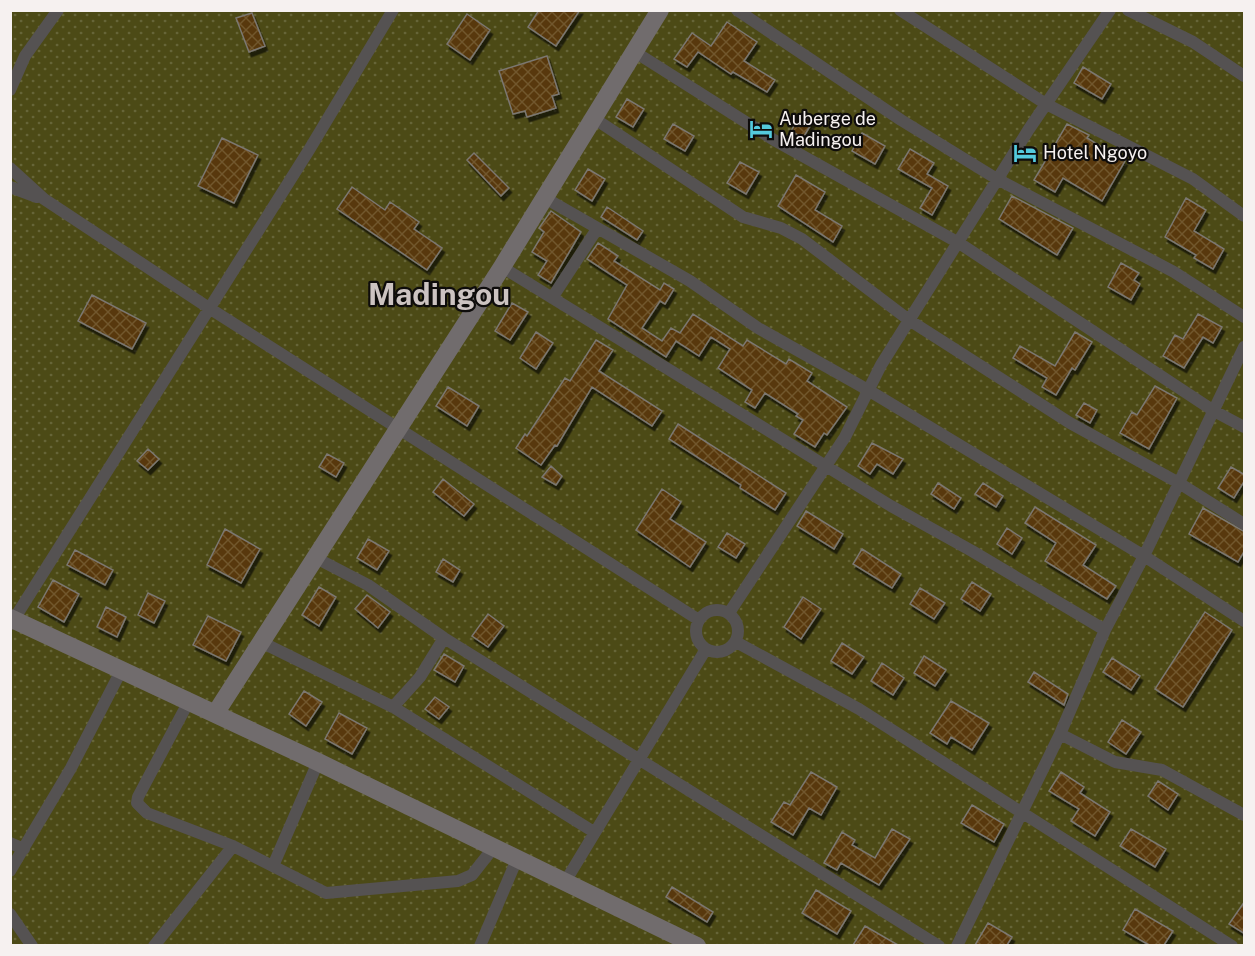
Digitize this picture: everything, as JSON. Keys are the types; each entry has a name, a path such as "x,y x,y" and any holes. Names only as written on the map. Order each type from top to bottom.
{"street":[{"path":"10,90 25,56 57,10"},
{"path":"393,10 12,621 122,669 697,945"},
{"path":"215,714 502,267 660,10"},
{"path":"737,10 901,120 997,179 1174,272 1245,317"},
{"path":"900,10 1046,104 1193,179 1245,216"},
{"path":"729,613 826,466 909,320 997,179 1110,10"},
{"path":"1128,10 1193,42 1245,76"},
{"path":"635,52 783,145 959,243 1214,411 1245,427"},
{"path":"595,119 743,217 781,228 802,239 909,320 1070,423 1179,483 1245,524"},
{"path":"10,168 44,199 209,308 699,620"},
{"path":"10,187 44,199"},
{"path":"545,198 690,281 758,328 868,390 1030,490 1144,556 1245,621"},
{"path":"552,298 597,229"},
{"path":"502,267 826,466 1105,630"},
{"path":"957,945 1023,813 1105,630 1144,556 1245,346"},
{"path":"316,558 368,585 444,638 939,945"},
{"path":"712,610 729,613 734,617 739,629 736,642 726,650 706,649 697,635 699,620 712,610"},
{"path":"393,706 420,677 444,638"},
{"path":"261,642 393,706 594,832"},
{"path":"736,642 859,709 1232,945"},
{"path":"565,882 706,649"},
{"path":"10,871 71,768 122,669"},
{"path":"189,701 136,803 147,813 232,846 311,888 326,893 465,879 494,848"},
{"path":"1060,734 1115,762 1161,770 1245,815"},
{"path":"273,866 318,762"},
{"path":"10,843 24,849"},
{"path":"154,945 232,846"},
{"path":"480,945 517,859"},
{"path":"10,914 29,943"}],"shaded area":[{"path":"11,11 1244,11 1244,945 11,945"}],"building":[{"path":"539,10 580,10 556,46 528,27"},
{"path":"252,13 265,46 249,52 236,18"},
{"path":"467,14 490,30 470,60 447,44"},
{"path":"727,22 757,42 744,61 775,80 767,92 733,72 731,74 698,52 687,67 674,59 692,33 711,46"},
{"path":"547,56 559,94 552,96 556,108 527,117 525,111 513,114 499,71"},
{"path":"1083,67 1111,84 1102,99 1074,83"},
{"path":"627,99 644,109 633,127 616,117"},
{"path":"801,114 813,121 803,138 791,131"},
{"path":"673,124 694,136 685,151 664,139"},
{"path":"1067,124 1089,135 1087,138 1125,161 1102,201 1063,178 1055,192 1034,180"},
{"path":"862,133 885,146 875,164 852,151"},
{"path":"222,138 258,155 234,203 198,186"},
{"path":"910,149 934,163 927,174 948,186 932,215 920,208 932,188 898,169"},
{"path":"474,153 509,188 501,196 467,160"},
{"path":"740,162 759,172 746,194 727,183"},
{"path":"588,169 605,179 592,201 575,190"},
{"path":"796,175 825,192 815,210 842,226 833,242 778,206"},
{"path":"352,187 385,210 390,202 419,222 414,229 442,248 427,270 337,209"},
{"path":"1012,196 1073,228 1057,255 999,219"},
{"path":"1186,198 1206,210 1194,231 1224,249 1213,269 1194,258 1196,255 1165,237"},
{"path":"607,207 643,231 637,240 601,217"},
{"path":"551,211 581,232 551,283 538,275 547,261 532,252 544,232 539,228"},
{"path":"598,243 618,256 614,261 660,290 664,283 674,289 665,304 660,301 642,328 662,341 671,328 680,333 693,314 743,346 747,340 786,364 789,359 812,373 807,381 847,407 827,435 824,433 815,447 794,434 803,420 796,416 798,414 765,393 755,408 745,402 752,390 718,368 730,349 711,337 699,356 676,341 666,357 608,319 627,285 587,259"},
{"path":"1121,263 1139,273 1134,280 1140,284 1131,300 1108,287"},
{"path":"92,295 146,323 132,349 78,321"},
{"path":"512,303 528,312 510,340 495,331"},
{"path":"1198,314 1222,327 1213,343 1203,337 1184,368 1163,356 1175,335 1183,339"},
{"path":"536,332 553,343 536,369 520,358"},
{"path":"1075,332 1092,342 1075,370 1072,368 1056,395 1042,387 1047,378 1013,358 1020,346 1055,366"},
{"path":"596,340 613,350 599,371 662,411 652,426 592,387 557,446 555,445 541,465 516,448 525,434 527,436 565,378 570,381"},
{"path":"1155,386 1177,398 1149,449 1120,433 1132,412 1137,415"},
{"path":"448,387 479,406 467,426 436,406"},
{"path":"1084,403 1097,410 1090,423 1076,415"},
{"path":"678,424 786,493 775,510 740,488 741,485 669,439"},
{"path":"872,443 903,459 893,474 877,464 870,474 858,466"},
{"path":"148,449 159,459 148,470 137,461"},
{"path":"327,454 344,463 336,477 319,467"},
{"path":"551,466 562,476 556,485 542,477"},
{"path":"1231,467 1245,475 1245,480 1234,498 1218,488"},
{"path":"443,479 474,504 464,516 433,492"},
{"path":"938,483 961,498 954,509 931,494"},
{"path":"983,483 1003,496 996,507 975,494"},
{"path":"662,489 681,502 670,519 706,542 690,567 636,530"},
{"path":"1035,507 1096,545 1083,565 1116,586 1107,599 1045,561 1056,543 1025,523"},
{"path":"1203,508 1245,532 1245,550 1238,562 1189,534"},
{"path":"806,511 843,534 834,549 797,526"},
{"path":"1007,528 1022,538 1012,554 997,544"},
{"path":"225,529 260,549 241,583 207,565"},
{"path":"727,533 745,544 736,558 718,547"},
{"path":"368,539 389,551 377,570 357,558"},
{"path":"862,549 901,574 892,588 853,564"},
{"path":"75,550 113,570 105,585 67,565"},
{"path":"443,559 460,570 453,582 436,572"},
{"path":"53,580 79,594 64,622 38,607"},
{"path":"972,582 991,594 980,611 961,599"},
{"path":"319,587 336,597 319,626 302,615"},
{"path":"920,588 945,603 934,619 910,604"},
{"path":"148,593 165,601 154,623 138,615"},
{"path":"367,595 390,612 378,628 355,609"},
{"path":"803,597 821,609 801,639 784,627"},
{"path":"106,607 126,617 117,637 97,627"},
{"path":"1205,612 1232,630 1183,707 1155,689"},
{"path":"488,614 504,626 488,647 472,636"},
{"path":"208,616 241,632 226,661 193,645"},
{"path":"842,643 864,657 852,674 831,661"},
{"path":"444,654 464,666 455,682 434,670"},
{"path":"924,656 946,670 935,686 914,673"},
{"path":"1112,658 1140,676 1131,690 1103,672"},
{"path":"882,663 904,678 893,695 871,681"},
{"path":"1034,672 1068,694 1064,705 1028,682"},
{"path":"304,691 322,702 306,726 289,714"},
{"path":"435,697 449,707 439,719 425,709"},
{"path":"951,701 989,723 972,750 951,737 947,744 930,733"},
{"path":"339,713 367,728 352,754 325,739"},
{"path":"1122,720 1141,732 1126,754 1108,742"},
{"path":"811,772 837,787 821,815 809,808 793,835 771,822 784,802 790,805"},
{"path":"1061,772 1084,787 1080,793 1110,812 1095,836 1071,821 1079,809 1049,791"},
{"path":"1158,781 1178,794 1168,810 1148,796"},
{"path":"972,805 1004,824 994,842 961,823"},
{"path":"892,829 910,839 879,885 841,863 837,870 824,863 842,832 855,840 852,845 875,858"},
{"path":"1131,829 1166,849 1155,867 1120,846"},
{"path":"672,887 713,912 707,922 666,897"},
{"path":"816,890 851,911 837,934 802,913"},
{"path":"1245,901 1245,934 1229,924"},
{"path":"1135,909 1173,931 1164,945 1149,945 1123,930"},
{"path":"988,923 1012,937 1007,945 975,945"},
{"path":"865,926 898,945 853,945"}],"place":[{"name":"Auberge de Madingou","path":"761,129"},
{"name":"Hotel Ngoyo","path":"1025,153"}],"district":[{"name":"Madingou","path":"439,295"}]}
